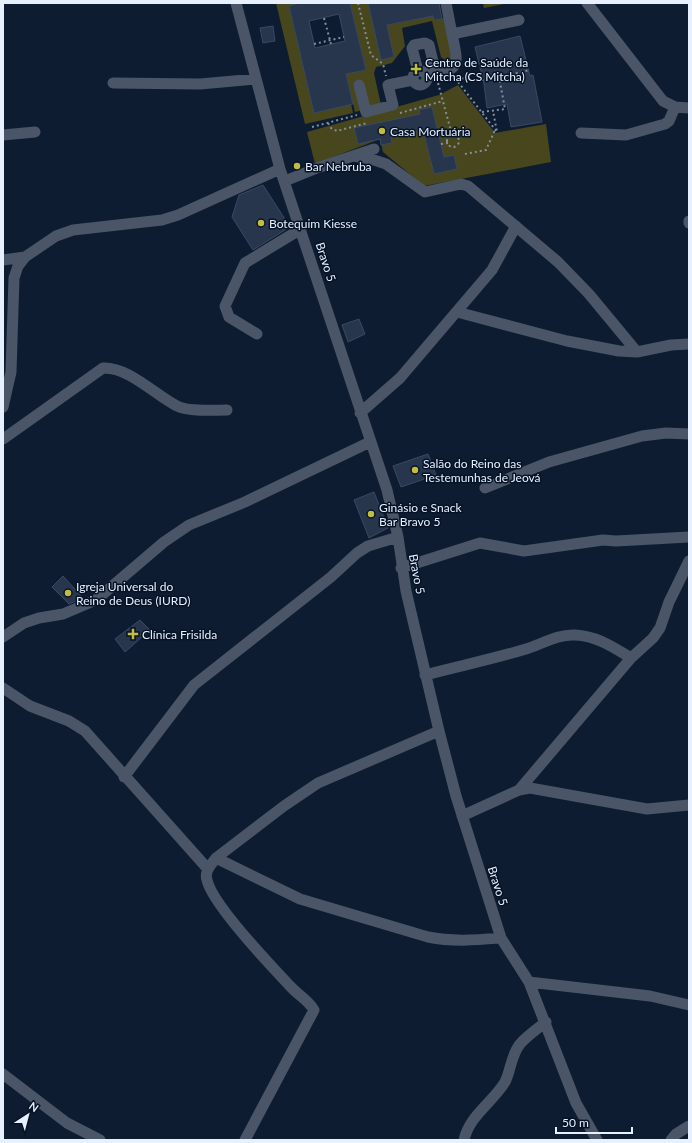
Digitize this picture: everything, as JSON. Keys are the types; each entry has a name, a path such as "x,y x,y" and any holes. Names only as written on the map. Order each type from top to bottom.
{"street":[{"name":"Bravo 5","path":"236,3 280,169 301,228 360,413 387,490 398,537 401,568 425,675 462,816 501,938 529,982 546,1022 576,1103 597,1140"},
{"path":"359,85 366,112 393,105 388,85 423,75 449,71 456,64 457,56 446,3"},
{"path":"587,3 663,101 675,107 689,108"},
{"path":"452,34 519,20"},
{"path":"113,83 200,84 256,79"},
{"path":"581,133 626,135 665,124 669,121 675,107"},
{"path":"3,135 35,132"},
{"path":"285,181 374,149"},
{"path":"353,156 371,159 386,164 425,192 461,184 468,186 558,262 589,294 637,352"},
{"path":"3,407 11,372 14,278 18,266 25,257 56,236 73,230 162,220 178,215 280,169"},
{"path":"360,413 400,378 457,312 492,270 516,226"},
{"path":"257,334 229,316 225,306 245,263 301,228"},
{"path":"3,260 25,257"},
{"path":"457,312 567,341 619,351 637,352 671,345 689,344"},
{"path":"3,439 103,368 111,368 122,371 178,407 226,410"},
{"path":"485,488 549,462 642,436 666,433 689,434"},
{"path":"3,637 24,623 39,618 63,614 96,600 164,542 189,525 245,502 370,442"},
{"path":"124,777 194,684 331,577 357,553 368,546 398,537"},
{"path":"401,568 480,543 524,551 603,540 616,541 689,537"},
{"path":"519,790 631,658 653,638 660,628 689,561"},
{"path":"425,675 527,649 559,636 575,635 594,638 608,644 631,658"},
{"path":"3,688 30,706 78,725 85,731 124,777 207,868"},
{"path":"245,1140 314,1010 310,1003 296,992 274,969 223,907 214,895 206,879 207,868 216,858 300,793 318,783 439,731"},
{"path":"462,816 519,790 541,789 647,809 689,805"},
{"path":"216,858 300,899 428,937 444,940 465,941 501,938"},
{"path":"529,982 650,996 689,1004"},
{"path":"464,1140 471,1123 504,1082 511,1068 514,1054 519,1045 546,1022"},
{"path":"3,1074 67,1123 100,1140"},
{"path":"670,1140 676,1134 689,1126"}],"path":[{"path":"358,3 370,55 383,64 388,85"},
{"path":"324,18 331,44"},
{"path":"314,44 344,37"},
{"path":"449,71 463,80 482,80 530,70"},
{"path":"449,71 495,130"},
{"path":"423,75 452,135 457,136 459,143 452,146 448,143 441,144"},
{"path":"482,112 504,109 500,77"},
{"path":"465,154 486,150 495,130 497,132 493,111"},
{"path":"312,127 366,112"},
{"path":"448,143 448,139 452,135"}],"shaded area":[{"path":"276,3 300,3 289,6 314,112 351,104 353,113 305,124"},
{"path":"350,3 387,3 392,24 433,16 434,20 444,18 452,59 448,62 441,57 432,21 402,28 405,46 392,63 376,67 374,73 381,105 355,112 346,74 366,70"},
{"path":"483,3 509,3 484,8"},
{"path":"458,85 495,133 546,124 551,162 424,186 383,152 380,139 315,164 307,132 439,95"}],"building":[{"path":"300,3 350,3 366,70 346,74 353,104 314,113 289,6","holes":["339,14 345,41 315,48 309,21"]},
{"path":"368,3 439,3 442,19 434,20 433,16 387,25 394,57 381,60"},
{"path":"273,26 275,41 263,43 260,28"},
{"path":"520,36 530,76 533,75 542,122 511,127 507,104 487,108 484,84 475,47"},
{"path":"432,107 444,157 454,155 457,169 434,174 423,130 391,137 392,143 381,145 380,139 358,144 354,128 420,114 419,110"},
{"name":"Botequim Kiesse","path":"263,185 290,227 253,250 232,217 239,195"},
{"path":"359,319 365,334 348,342 342,325"},
{"name":"Salão do Reino das Testemunhas de Jeová","path":"428,454 436,475 401,487 393,466"},
{"name":"Ginásio e Snack Bar Bravo 5","path":"374,492 388,528 369,538 354,500"},
{"name":"Igreja Universal do Reino de Deus (IURD)","path":"63,576 83,598 69,604 52,587"},
{"name":"Clínica Frisilda","path":"140,620 150,630 125,652 115,639"}],"place":[{"name":"Centro de Saúde da Mitcha (CS Mitcha)","path":"416,69"},
{"name":"Casa Mortuária","path":"382,131"},
{"name":"Bar Nebruba","path":"297,166"},
{"name":"Botequim Kiesse","path":"261,223"},
{"name":"Salão do Reino das Testemunhas de Jeová","path":"415,470"},
{"name":"Ginásio e Snack Bar Bravo 5","path":"371,514"},
{"name":"Igreja Universal do Reino de Deus (IURD)","path":"68,593"},
{"name":"Clínica Frisilda","path":"133,634"}]}
